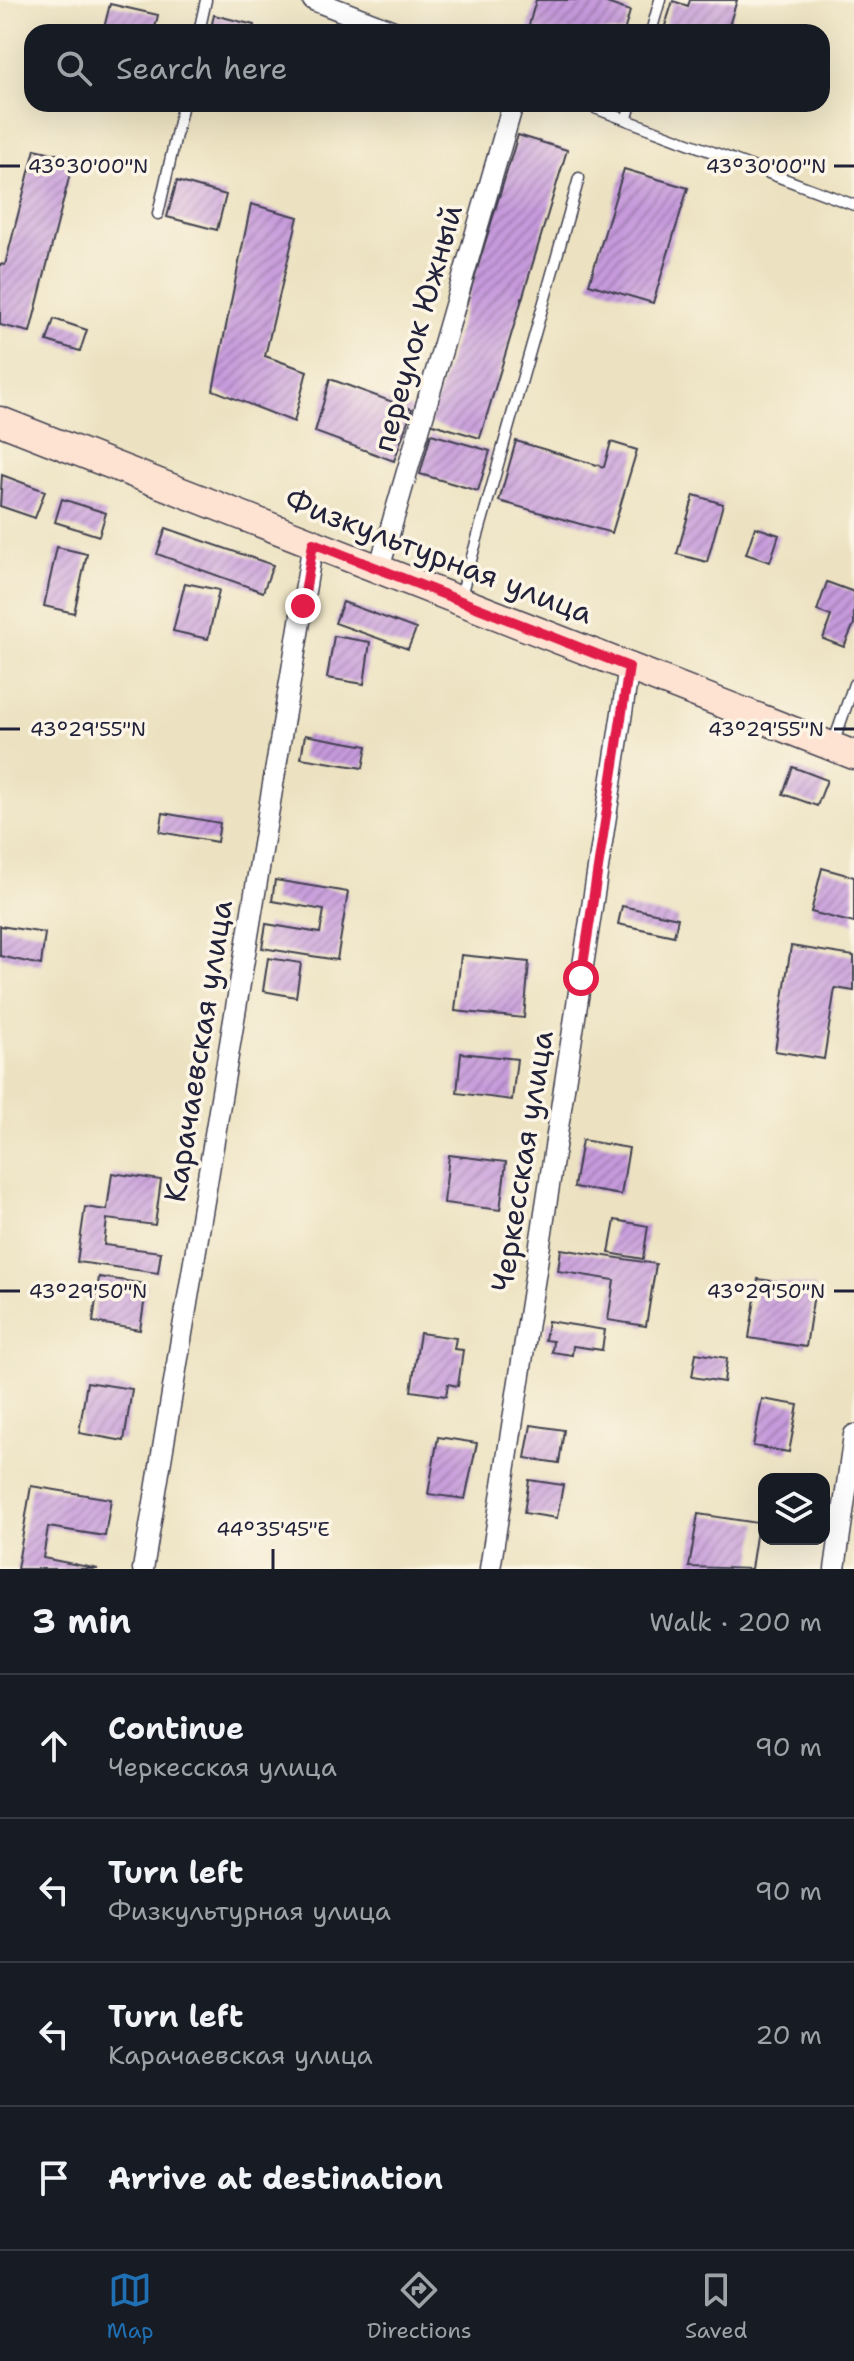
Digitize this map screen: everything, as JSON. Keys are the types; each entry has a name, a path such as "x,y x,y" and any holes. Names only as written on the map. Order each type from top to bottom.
{"main road":[{"name":"Физкультурная улица","path":"0,421 843,750"}],"street":[{"path":"313,0 375,24"},
{"name":"переулок Южный","path":"379,569 511,112"},
{"name":"Карачаевская улица","path":"143,1569 313,543"},
{"name":"Черкесская улица","path":"490,1569 629,667"},
{"path":"835,1569 854,1435"}],"lane":[{"path":"201,24 206,0"},
{"path":"653,24 660,0"},
{"path":"158,214 181,112"},
{"path":"609,112 854,205"},
{"path":"627,118 629,112"},
{"path":"459,601 579,178"},
{"path":"843,750 854,684"}],"building":[{"path":"536,0 598,0 630,11 626,24 529,24"},
{"path":"690,0 737,0 730,24 666,24 673,1 688,6"},
{"path":"110,4 158,15 156,24 105,24"},
{"path":"214,15 250,24 212,24"},
{"path":"518,135 567,150 480,438 430,423"},
{"path":"35,149 74,158 30,332 0,325 0,264 5,265"},
{"path":"624,169 688,188 653,303 589,284"},
{"path":"177,181 226,195 217,230 167,217"},
{"path":"251,204 298,217 265,356 307,371 294,422 213,390"},
{"path":"54,319 87,330 80,351 47,341"},
{"path":"330,379 412,409 394,461 315,432"},
{"path":"431,434 490,451 478,491 420,474"},
{"path":"516,441 604,467 611,442 637,450 612,533 499,501"},
{"path":"2,475 45,491 35,518 0,506"},
{"path":"694,495 723,504 707,562 677,554"},
{"path":"62,499 106,513 99,536 55,522"},
{"path":"755,527 779,535 770,562 746,554"},
{"path":"166,528 273,565 263,592 157,554"},
{"path":"57,547 87,554 74,613 44,606"},
{"path":"827,582 854,592 854,624 844,647 823,639 831,616 817,611"},
{"path":"185,583 219,590 208,639 173,631"},
{"path":"343,602 416,629 408,649 335,623"},
{"path":"334,636 370,642 364,684 327,678"},
{"path":"305,735 367,746 363,768 301,758"},
{"path":"793,767 827,780 817,806 783,794"},
{"path":"163,813 220,823 217,842 160,832"},
{"path":"822,868 854,877 854,923 811,912"},
{"path":"275,880 348,892 337,960 262,948 266,924 320,933 324,910 272,901"},
{"path":"622,906 678,918 674,936 618,924"},
{"path":"0,926 45,933 41,965 0,956"},
{"path":"791,946 854,956 854,991 835,988 824,1059 775,1051"},
{"path":"461,955 529,962 524,1018 455,1011"},
{"path":"268,958 301,963 296,997 263,991"},
{"path":"461,1053 517,1059 512,1100 457,1093"},
{"path":"582,1140 629,1148 621,1195 574,1187"},
{"path":"449,1155 506,1162 500,1210 444,1203"},
{"path":"112,1173 161,1180 155,1225 107,1219 104,1245 161,1252 158,1273 77,1262 85,1207 107,1210"},
{"path":"615,1220 648,1226 643,1259 609,1253"},
{"path":"561,1249 656,1264 646,1326 608,1320 614,1280 558,1271"},
{"path":"99,1277 147,1284 140,1330 93,1322"},
{"path":"758,1279 815,1287 806,1347 749,1338"},
{"path":"548,1321 605,1330 602,1350 573,1346 572,1355 552,1352 553,1341 545,1340"},
{"path":"420,1333 456,1338 454,1349 463,1350 458,1386 448,1384 446,1396 411,1391"},
{"path":"696,1353 727,1358 724,1382 692,1377"},
{"path":"87,1382 132,1389 124,1441 79,1433"},
{"path":"762,1399 798,1405 789,1452 753,1446"},
{"path":"531,1425 564,1430 559,1463 525,1458"},
{"path":"438,1437 477,1443 465,1499 428,1494"},
{"path":"529,1480 563,1485 557,1518 524,1513"},
{"path":"31,1486 111,1499 105,1536 48,1527 43,1558 98,1569 17,1569"},
{"path":"698,1514 758,1523 751,1569 689,1567"}],"route":[{"path":"303,606 313,543 629,667 581,978"}]}
